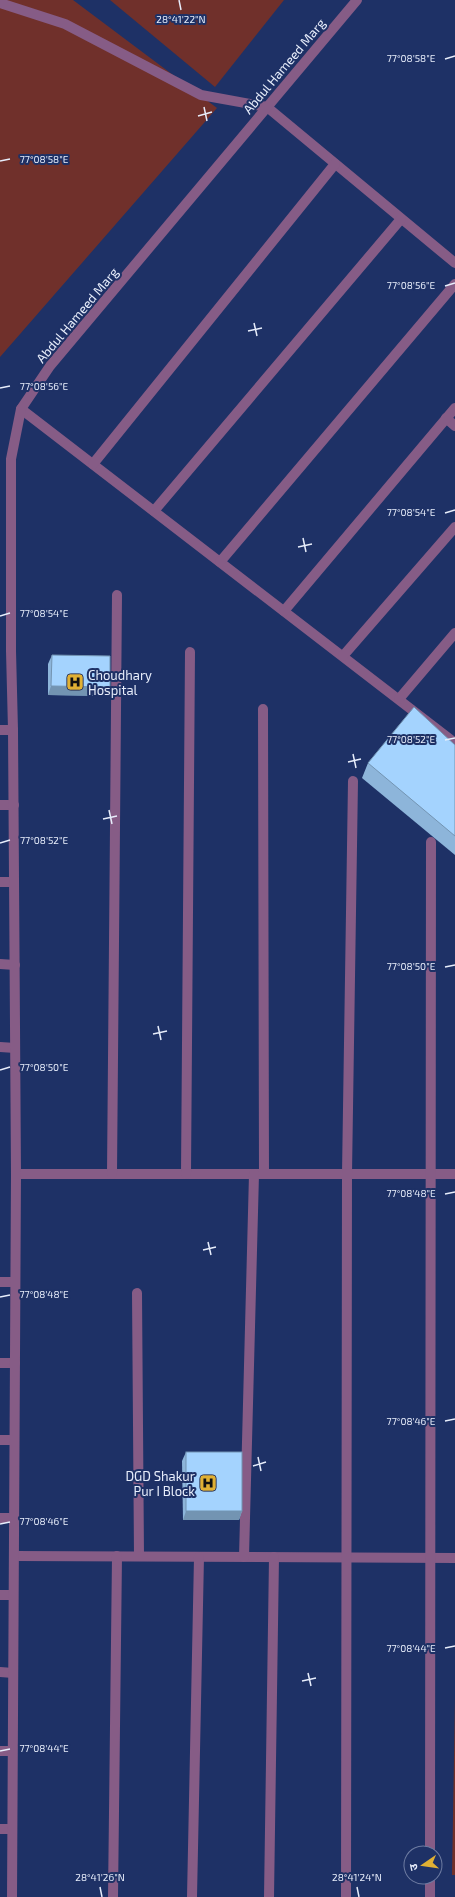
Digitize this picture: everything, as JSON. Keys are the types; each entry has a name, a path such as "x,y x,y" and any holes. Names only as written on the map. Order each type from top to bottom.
{"street":[{"name":"Abdul Hameed Marg","path":"12,1897 16,1174 14,805 10,651 11,459 21,409 50,366 357,0"},
{"path":"0,3 65,24 201,96 267,107 455,263"},
{"path":"92,464 335,164"},
{"path":"154,511 401,219"},
{"path":"220,562 455,284"},
{"path":"284,611 455,408"},
{"path":"21,409 455,742"},
{"path":"446,418 455,426"},
{"path":"343,656 455,527"},
{"path":"112,1174 117,595"},
{"path":"398,699 455,633"},
{"path":"0,651 10,651"},
{"path":"186,1174 190,652"},
{"path":"263,710 264,1174"},
{"path":"0,730 13,730"},
{"path":"346,1897 347,1174 353,781"},
{"path":"0,805 14,805"},
{"path":"430,1845 432,842"},
{"path":"0,882 14,882"},
{"path":"0,964 15,965"},
{"path":"0,1047 15,1048"},
{"path":"16,1174 455,1174"},
{"path":"244,1557 254,1174"},
{"path":"0,1282 15,1282"},
{"path":"138,1293 139,1556"},
{"path":"0,1362 15,1363"},
{"path":"0,1440 14,1440"},
{"path":"0,1518 14,1518"},
{"path":"14,1556 455,1558"},
{"path":"113,1897 117,1556"},
{"path":"192,1897 199,1557"},
{"path":"269,1897 274,1557"},
{"path":"0,1595 14,1595"},
{"path":"0,1672 13,1673"},
{"path":"0,1751 12,1751"},
{"path":"0,1829 12,1829"},
{"path":"430,1885 430,1897"}],"shaded area":[{"path":"0,0 73,0 217,108 0,357"},
{"path":"110,0 284,0 215,87"},
{"path":"455,1698 455,1875 452,1875"}],"building":[{"path":"52,655 110,656 110,687 51,686"},
{"path":"414,707 455,745 455,836 368,763"},
{"path":"186,1452 242,1452 242,1511 186,1511"}],"place":[{"name":"Choudhary Hospital","path":"75,682"},
{"name":"DGD Shakur Pur I Block","path":"208,1483"}]}
